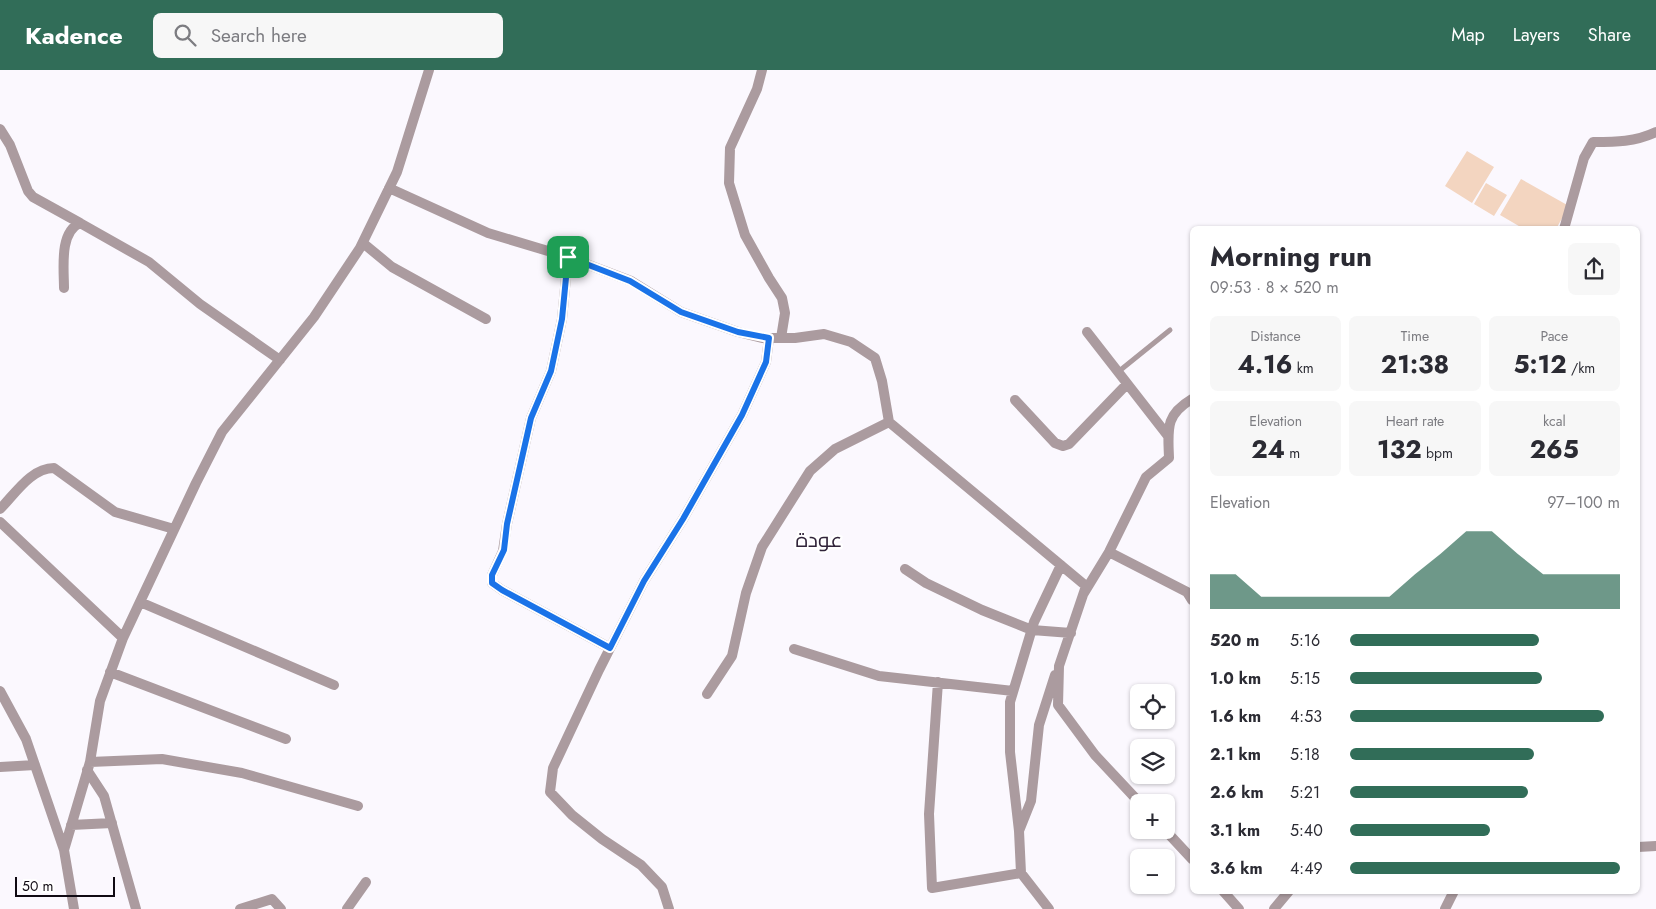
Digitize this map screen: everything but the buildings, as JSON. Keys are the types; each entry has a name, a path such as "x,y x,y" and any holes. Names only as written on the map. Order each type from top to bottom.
{"street":[{"path":"64,850 89,766 100,701 123,638 174,529 222,432 314,317 363,243 397,172 429,70"},
{"path":"762,70 757,89 730,148 729,183 745,235 782,298 785,313 781,338"},
{"path":"0,130 10,145 28,191 33,196 143,258 200,304 280,360"},
{"path":"1565,226 1584,158 1593,142 1627,142 1643,139 1656,132"},
{"path":"389,188 488,233 568,257 630,281 681,312 738,332 769,338 824,334 851,342 875,358 882,381 889,422 1086,586 1038,725 1031,801 1019,831"},
{"path":"64,288 65,249 68,233 74,225 80,222"},
{"path":"363,243 392,267 486,320"},
{"path":"568,257 562,319 551,371 531,418 507,524 504,550 492,575 492,583 610,648"},
{"path":"1087,332 1168,436"},
{"path":"669,909 662,887 641,865 579,821 550,792 553,768 644,581 683,519 742,415 766,362 769,338"},
{"path":"1015,400 1055,443 1063,446 1069,444 1127,384"},
{"path":"1083,594 1109,552 1146,477 1169,458 1168,436 1170,423 1178,408 1190,400"},
{"path":"707,694 732,656 746,593 762,547 810,471 835,449 889,422"},
{"path":"0,509 33,475 44,468 54,468 115,512 174,529"},
{"path":"0,522 123,638"},
{"path":"1109,552 1190,592"},
{"path":"1049,909 1021,873 1019,831 1010,752 1010,702 1032,630 1060,565"},
{"path":"905,569 926,583 982,610 1032,630 1071,633"},
{"path":"140,602 334,685"},
{"path":"794,649 878,676 1013,691"},
{"path":"1059,666 1058,705 1095,755 1132,794"},
{"path":"110,672 286,739"},
{"path":"938,682 929,814 932,888 1021,873"},
{"path":"0,690 26,739 64,850 74,909"},
{"path":"89,766 162,759 242,773 358,806"},
{"path":"0,767 35,765"},
{"path":"89,766 104,796 136,909"},
{"path":"71,825 112,823"},
{"path":"1173,839 1190,857"},
{"path":"1640,847 1656,846"},
{"path":"347,909 366,882"},
{"path":"1225,894 1239,909"},
{"path":"1274,909 1286,894"},
{"path":"1445,909 1452,894"},
{"path":"240,909 272,899 281,909"}],"lane":[{"path":"1118,372 1170,330"}],"district":[{"name":"عودة","path":"819,540"}],"route":[{"path":"568,257 630,281 681,312 738,332 769,338 766,362 742,415 683,519 644,581 610,648 492,583 492,575 504,550 507,524 531,418 551,371 562,319 568,257"}]}
